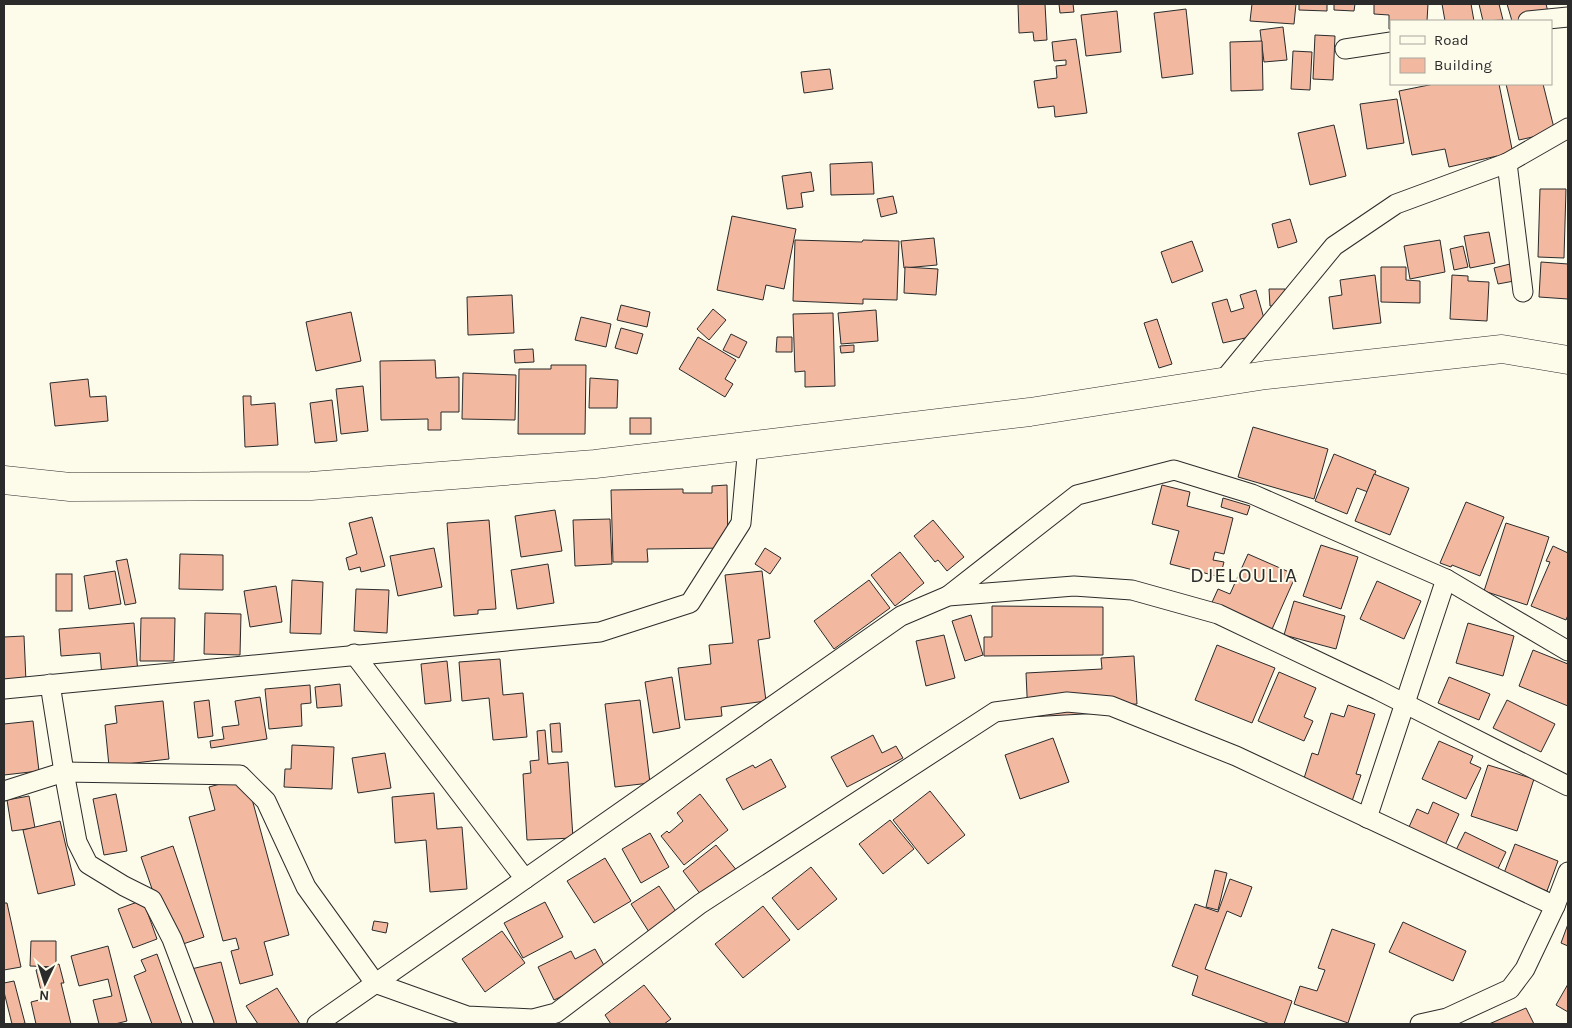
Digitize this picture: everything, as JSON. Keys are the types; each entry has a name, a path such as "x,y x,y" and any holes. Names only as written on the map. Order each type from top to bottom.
{"main road":[{"path":"4,480 70,487 311,486 595,464 1030,412 1266,375 1502,349 1568,360"}],"street":[{"path":"1538,20 1568,17"},
{"path":"1345,49 1390,42"},
{"path":"1222,382 1334,246 1396,204 1507,163 1568,128"},
{"path":"1507,163 1523,292"},
{"path":"4,689 354,654 600,632 690,602 741,523 748,445"},
{"path":"316,1024 901,616 948,596 1077,495 1174,470 1252,494 1446,579 1568,651"},
{"path":"1367,818 1446,579"},
{"path":"948,596 1074,586 1132,590 1218,614 1568,786"},
{"path":"354,654 525,879"},
{"path":"50,684 77,842 88,864 124,886 152,900 172,939 204,1024"},
{"path":"4,791 64,772 240,775 266,801 306,887 375,983 467,1016 533,1019 556,1013 700,904 995,712 1067,702 1111,706 1236,756 1555,906"},
{"path":"1420,1024 1447,1018 1510,989 1525,969 1555,906 1568,872"}],"building":[{"path":"1018,4 1045,4 1047,40 1034,41 1033,32 1019,33"},
{"path":"1059,4 1073,4 1074,12 1060,13"},
{"path":"1252,4 1296,4 1294,24 1250,21"},
{"path":"1299,4 1327,4 1327,11 1299,10"},
{"path":"1334,4 1355,4 1354,11 1334,10"},
{"path":"1374,4 1428,4 1427,20 1390,20 1390,29 1389,15 1374,14"},
{"path":"1442,4 1471,4 1474,20 1445,20"},
{"path":"1479,4 1499,4 1503,20 1483,20"},
{"path":"1507,4 1546,4 1549,16 1532,20 1512,20"},
{"path":"1186,9 1193,74 1162,78 1154,13"},
{"path":"1117,11 1121,52 1086,56 1081,15"},
{"path":"1283,27 1287,60 1264,62 1260,30"},
{"path":"1315,35 1335,36 1333,80 1313,79"},
{"path":"1076,39 1087,113 1055,117 1054,106 1038,108 1034,81 1057,78 1056,66 1066,65 1066,60 1054,61 1052,42"},
{"path":"1262,41 1263,90 1231,91 1230,42"},
{"path":"1293,51 1312,52 1310,90 1291,89"},
{"path":"830,69 833,89 804,93 801,72"},
{"path":"1429,85 1499,85 1513,154 1449,167 1445,149 1412,155 1399,91"},
{"path":"1506,85 1543,85 1555,132 1519,140"},
{"path":"1397,99 1404,143 1367,149 1360,104"},
{"path":"1334,125 1346,176 1310,185 1298,133"},
{"path":"872,162 874,194 831,195 830,164"},
{"path":"811,172 814,191 801,193 803,207 787,209 782,176"},
{"path":"1540,189 1566,189 1564,258 1538,257"},
{"path":"893,196 897,213 881,217 877,199"},
{"path":"732,216 796,229 784,289 766,285 763,300 717,290"},
{"path":"1290,219 1297,242 1278,248 1272,224"},
{"path":"1489,232 1495,263 1470,268 1464,236"},
{"path":"934,238 937,265 904,268 901,241"},
{"path":"795,240 899,241 897,300 863,299 863,304 793,301"},
{"path":"1440,240 1445,272 1410,279 1404,246"},
{"path":"1192,241 1203,271 1172,283 1161,252"},
{"path":"1463,246 1468,267 1454,270 1450,249"},
{"path":"1541,262 1568,264 1568,299 1539,297"},
{"path":"1510,264 1514,281 1498,284 1494,268"},
{"path":"905,267 938,269 936,295 904,293"},
{"path":"1381,267 1406,267 1406,280 1420,281 1420,303 1381,302"},
{"path":"1375,275 1381,323 1333,329 1329,297 1342,295 1340,280"},
{"path":"1452,275 1468,276 1468,281 1489,282 1487,321 1450,319"},
{"path":"1269,289 1285,289 1286,306 1270,306"},
{"path":"1256,290 1270,340 1256,344 1254,336 1223,343 1212,303 1227,299 1231,312 1244,308 1240,295"},
{"path":"512,295 514,333 468,335 467,297"},
{"path":"621,305 650,312 647,327 617,320"},
{"path":"713,309 726,320 709,340 697,329"},
{"path":"876,310 878,341 841,344 838,313"},
{"path":"351,312 361,361 316,371 306,322"},
{"path":"833,313 835,386 805,387 805,371 795,372 793,314"},
{"path":"581,317 611,324 606,347 575,340"},
{"path":"1157,319 1172,364 1159,368 1144,323"},
{"path":"621,328 643,334 637,354 615,348"},
{"path":"731,334 747,342 739,358 723,350"},
{"path":"698,337 736,360 725,379 733,384 725,397 679,369"},
{"path":"777,337 792,337 792,352 776,352"},
{"path":"854,345 854,352 841,353 840,346"},
{"path":"533,349 534,362 515,363 514,350"},
{"path":"435,360 436,378 459,377 459,412 441,412 441,430 428,430 428,419 381,420 380,361"},
{"path":"551,365 586,365 585,434 518,434 519,369 551,369"},
{"path":"463,373 516,375 515,420 462,419"},
{"path":"590,378 618,380 617,408 589,408"},
{"path":"88,379 90,397 106,396 108,421 55,426 50,383"},
{"path":"363,386 368,431 341,434 336,389"},
{"path":"243,396 251,396 251,405 275,403 278,445 245,447"},
{"path":"332,400 337,441 315,443 310,403"},
{"path":"630,418 651,418 651,434 630,434"},
{"path":"1253,427 1328,449 1314,499 1238,477"},
{"path":"1334,454 1376,471 1368,492 1357,488 1347,514 1315,501"},
{"path":"1374,474 1409,488 1390,535 1355,521"},
{"path":"727,485 728,548 647,549 648,562 613,562 611,490 683,489 683,493 712,493 712,486"},
{"path":"1162,485 1190,492 1187,506 1233,518 1224,554 1215,552 1213,560 1224,562 1220,577 1170,564 1179,531 1152,524"},
{"path":"1223,498 1250,506 1247,515 1221,507"},
{"path":"1466,502 1504,517 1480,576 1452,565 1451,567 1440,563"},
{"path":"555,510 562,551 521,557 515,516"},
{"path":"372,517 385,566 361,572 360,567 349,570 346,558 357,554 349,523"},
{"path":"610,519 612,564 575,566 573,520"},
{"path":"489,520 496,609 478,610 478,614 454,616 447,523"},
{"path":"933,520 964,557 947,571 938,560 935,562 914,536"},
{"path":"1506,523 1549,537 1527,605 1484,591"},
{"path":"1321,545 1358,557 1341,609 1303,596"},
{"path":"1553,546 1568,553 1568,615 1566,620 1531,606 1550,562 1546,561"},
{"path":"434,548 442,587 398,596 390,556"},
{"path":"765,548 781,558 770,574 755,564"},
{"path":"900,552 924,583 895,606 871,575"},
{"path":"180,554 223,555 223,590 179,589"},
{"path":"1248,554 1296,575 1269,636 1209,609 1218,589 1230,594"},
{"path":"127,559 136,603 125,605 116,561"},
{"path":"548,564 554,603 517,609 511,570"},
{"path":"115,571 121,604 89,609 84,576"},
{"path":"762,571 770,638 758,640 766,701 721,707 722,716 685,720 678,668 711,664 709,645 733,643 725,575"},
{"path":"56,574 72,574 72,611 56,611"},
{"path":"292,580 323,582 321,634 290,633"},
{"path":"869,580 890,608 834,649 814,621"},
{"path":"1377,581 1421,601 1404,639 1360,619"},
{"path":"276,586 282,622 250,627 244,591"},
{"path":"356,589 389,590 387,633 354,631"},
{"path":"1294,601 1345,616 1336,649 1284,635"},
{"path":"992,606 1103,607 1103,655 984,656 984,637 992,637"},
{"path":"205,613 241,614 240,655 204,654"},
{"path":"971,615 983,655 965,661 952,621"},
{"path":"141,618 175,618 174,661 140,661"},
{"path":"134,623 138,674 102,677 100,653 61,656 59,629"},
{"path":"1468,623 1514,636 1503,676 1456,663"},
{"path":"944,635 955,678 926,686 916,641"},
{"path":"24,636 26,682 4,683 4,637"},
{"path":"1217,645 1275,668 1252,723 1195,700"},
{"path":"1533,650 1568,664 1568,706 1519,686"},
{"path":"1134,656 1137,704 1102,706 1102,713 1028,717 1026,673 1102,669 1101,658"},
{"path":"500,659 503,695 523,693 527,737 493,740 489,698 462,701 459,662"},
{"path":"447,661 451,701 425,704 421,664"},
{"path":"1279,672 1316,688 1304,717 1313,721 1304,741 1258,721"},
{"path":"672,677 680,728 653,733 645,682"},
{"path":"1449,677 1490,694 1479,720 1438,703"},
{"path":"340,684 342,706 317,708 315,687"},
{"path":"310,685 311,703 301,704 302,726 269,729 265,689"},
{"path":"260,697 267,739 211,748 210,741 224,739 222,727 239,725 235,701"},
{"path":"209,700 213,736 198,738 194,702"},
{"path":"640,700 650,783 615,787 605,704"},
{"path":"1507,700 1555,724 1541,752 1493,728"},
{"path":"163,701 169,759 109,766 105,725 117,723 115,706"},
{"path":"1348,705 1375,714 1356,774 1361,775 1350,807 1300,791 1312,753 1318,755 1331,713 1344,717"},
{"path":"33,721 39,771 4,775 4,724"},
{"path":"560,723 562,752 552,752 550,724"},
{"path":"545,730 548,764 568,762 573,838 527,840 523,774 531,773 530,761 539,760 537,731"},
{"path":"873,735 882,753 896,746 903,758 847,787 831,757"},
{"path":"1053,738 1069,782 1020,799 1005,755"},
{"path":"1439,741 1473,756 1470,763 1481,768 1466,799 1422,779"},
{"path":"292,745 334,747 332,789 284,787 285,769 291,769"},
{"path":"385,753 391,788 358,793 352,758"},
{"path":"771,759 786,787 743,810 726,779 753,765 755,768"},
{"path":"1488,765 1534,779 1517,831 1471,816"},
{"path":"246,777 289,935 264,942 273,975 240,984 231,951 239,949 236,938 223,941 189,817 215,810 209,787"},
{"path":"930,791 965,835 928,864 893,820"},
{"path":"434,793 437,829 462,827 467,889 430,892 426,840 395,843 392,797"},
{"path":"116,794 127,851 104,855 93,799"},
{"path":"700,794 728,830 684,865 661,836 667,831 669,833 683,821 677,813"},
{"path":"29,796 35,828 12,831 7,800"},
{"path":"1433,802 1459,814 1442,852 1405,836 1417,809 1428,814"},
{"path":"890,820 914,849 883,874 859,844"},
{"path":"60,821 75,885 38,894 23,830"},
{"path":"1465,832 1506,852 1492,881 1448,866"},
{"path":"650,833 669,867 641,883 622,849"},
{"path":"1515,844 1558,861 1547,891 1530,885 1501,881"},
{"path":"716,845 738,872 704,899 683,871"},
{"path":"173,846 204,937 183,944 177,961 141,857"},
{"path":"605,858 631,901 594,923 567,881"},
{"path":"811,867 837,899 798,930 772,898"},
{"path":"1215,870 1227,873 1218,910 1206,907"},
{"path":"1230,879 1252,887 1241,917 1227,911 1205,969 1292,1001 1284,1024 1270,1024 1192,995 1198,976 1172,966 1195,904 1218,912"},
{"path":"659,886 677,913 649,932 631,904"},
{"path":"143,900 157,939 133,948 118,909"},
{"path":"545,902 563,937 523,958 504,923"},
{"path":"4,903 7,903 21,967 4,970"},
{"path":"763,906 790,940 743,978 715,944"},
{"path":"374,921 388,923 386,933 372,930"},
{"path":"1403,922 1466,951 1453,981 1389,952"},
{"path":"1568,924 1568,946 1561,943"},
{"path":"1332,929 1375,944 1348,1023 1294,1004 1300,986 1317,991 1325,970 1318,968"},
{"path":"502,931 525,963 485,992 462,959"},
{"path":"31,941 56,941 56,967 30,966"},
{"path":"108,946 127,1021 115,1024 99,1024 93,1000 112,996 108,979 79,986 71,956"},
{"path":"595,949 606,969 592,982 554,1000 538,967 571,951 575,959"},
{"path":"157,954 182,1024 152,1024 134,976 146,971 141,960"},
{"path":"221,962 237,1024 200,1024 187,970"},
{"path":"59,964 64,983 61,983 71,1024 36,1024 31,1002 43,999 36,970"},
{"path":"14,981 25,1023 21,1024 12,1024 4,992 4,983"},
{"path":"1568,984 1568,1012 1556,1005"},
{"path":"644,985 671,1019 664,1024 611,1024 605,1015"},
{"path":"277,988 300,1024 258,1024 246,1006"},
{"path":"1526,1008 1534,1024 1489,1024"}],"district":[{"name":"DJELOULIA","path":"1244,575"}]}
